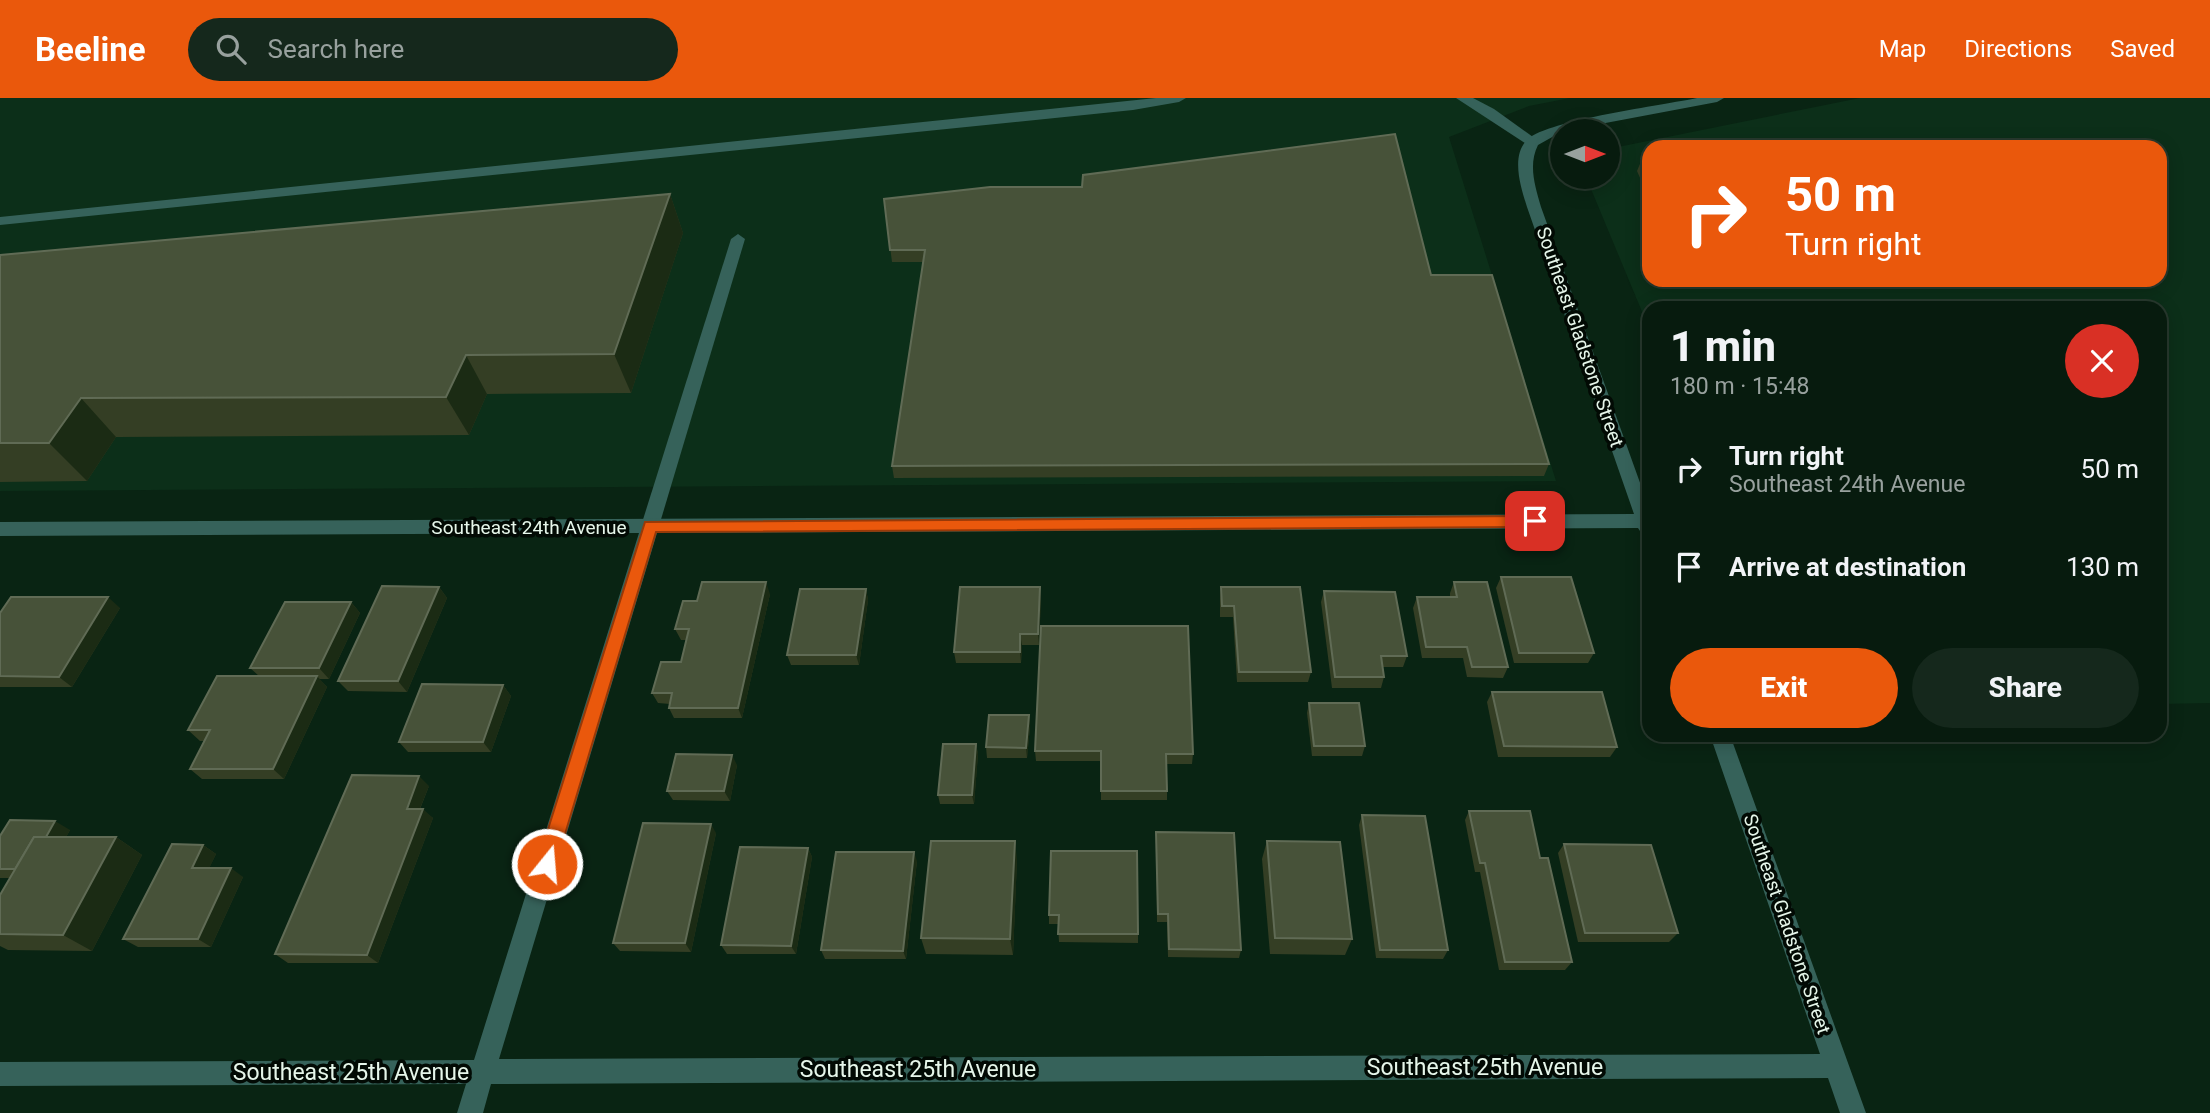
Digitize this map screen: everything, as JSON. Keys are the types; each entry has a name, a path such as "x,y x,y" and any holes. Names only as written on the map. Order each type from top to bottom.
{"street":[{"path":"0,221 1133,106 1179,98"},
{"path":"1463,98 1533,142 1560,129 1717,98"},
{"name":"Southeast Gladstone Street","path":"1533,142 1528,150 1524,170 1534,207 1642,512"},
{"path":"470,1113 738,239"},
{"name":"Southeast 24th Avenue","path":"0,529 1642,526"},
{"name":"Southeast Gladstone Street","path":"1722,742 1853,1113"},
{"name":"Southeast 25th Avenue","path":"0,1074 1837,1066"}],"shaded area":[{"path":"0,98 1570,98 1529,106 1449,137 1556,481 0,491"},
{"path":"1860,98 2210,98 2210,703 2167,704 2167,301 1642,301 1642,312 1591,189 1620,189 1620,147 1642,142 1642,287 2167,287 2167,140 1652,140"}],"building":[{"path":"1395,134 1431,275 1492,275 1549,464 892,466 925,250 890,250 884,199 990,187 1082,187 1083,175"},
{"path":"670,194 614,354 466,355 446,397 81,398 49,443 0,443 0,255"},
{"path":"1501,577 1571,577 1594,653 1519,653"},
{"path":"702,582 766,582 738,708 669,708 672,693 652,693 661,662 681,662 689,629 675,629 683,601 697,601"},
{"path":"1454,582 1487,582 1508,667 1472,667 1467,647 1426,647 1417,597 1457,597"},
{"path":"382,586 439,587 398,681 338,681"},
{"path":"960,587 1040,587 1038,634 1020,634 1020,652 954,652"},
{"path":"1221,587 1300,587 1311,672 1239,672 1234,606 1222,606"},
{"path":"800,589 866,589 856,655 787,655"},
{"path":"1324,591 1395,592 1407,656 1381,656 1384,677 1335,677"},
{"path":"11,597 108,597 59,677 0,676 0,613"},
{"path":"285,602 351,602 319,668 250,668"},
{"path":"1041,626 1188,626 1193,754 1166,754 1167,791 1101,791 1101,751 1035,751"},
{"path":"217,676 317,676 273,769 190,769 210,730 188,730"},
{"path":"422,684 503,685 483,742 399,742"},
{"path":"1492,692 1602,692 1617,747 1504,746"},
{"path":"1309,703 1359,703 1365,746 1314,746"},
{"path":"989,715 1029,715 1026,748 986,747"},
{"path":"943,744 976,744 972,795 938,795"},
{"path":"676,754 732,755 724,791 667,791"},
{"path":"352,775 419,776 407,809 423,809 367,955 275,954"},
{"path":"1469,811 1530,811 1540,858 1548,858 1572,962 1505,962 1485,863 1480,863"},
{"path":"1362,815 1425,816 1448,950 1380,950"},
{"path":"10,820 55,821 46,837 34,837 15,869 0,869 0,836"},
{"path":"643,823 711,824 685,943 613,943"},
{"path":"1156,832 1234,833 1241,950 1169,949 1168,914 1158,914"},
{"path":"34,837 116,837 63,935 0,934 0,895"},
{"path":"931,841 1015,841 1010,939 921,938"},
{"path":"1267,841 1340,842 1352,939 1275,938"},
{"path":"172,844 203,845 192,868 231,868 198,939 123,939"},
{"path":"1564,844 1651,845 1678,933 1585,933"},
{"path":"740,847 808,848 791,946 721,945"},
{"path":"1051,851 1137,851 1138,934 1058,934 1059,915 1049,915"},
{"path":"836,852 914,852 903,951 821,950"}],"route":[{"path":"547,864 650,526 1535,521"}]}
